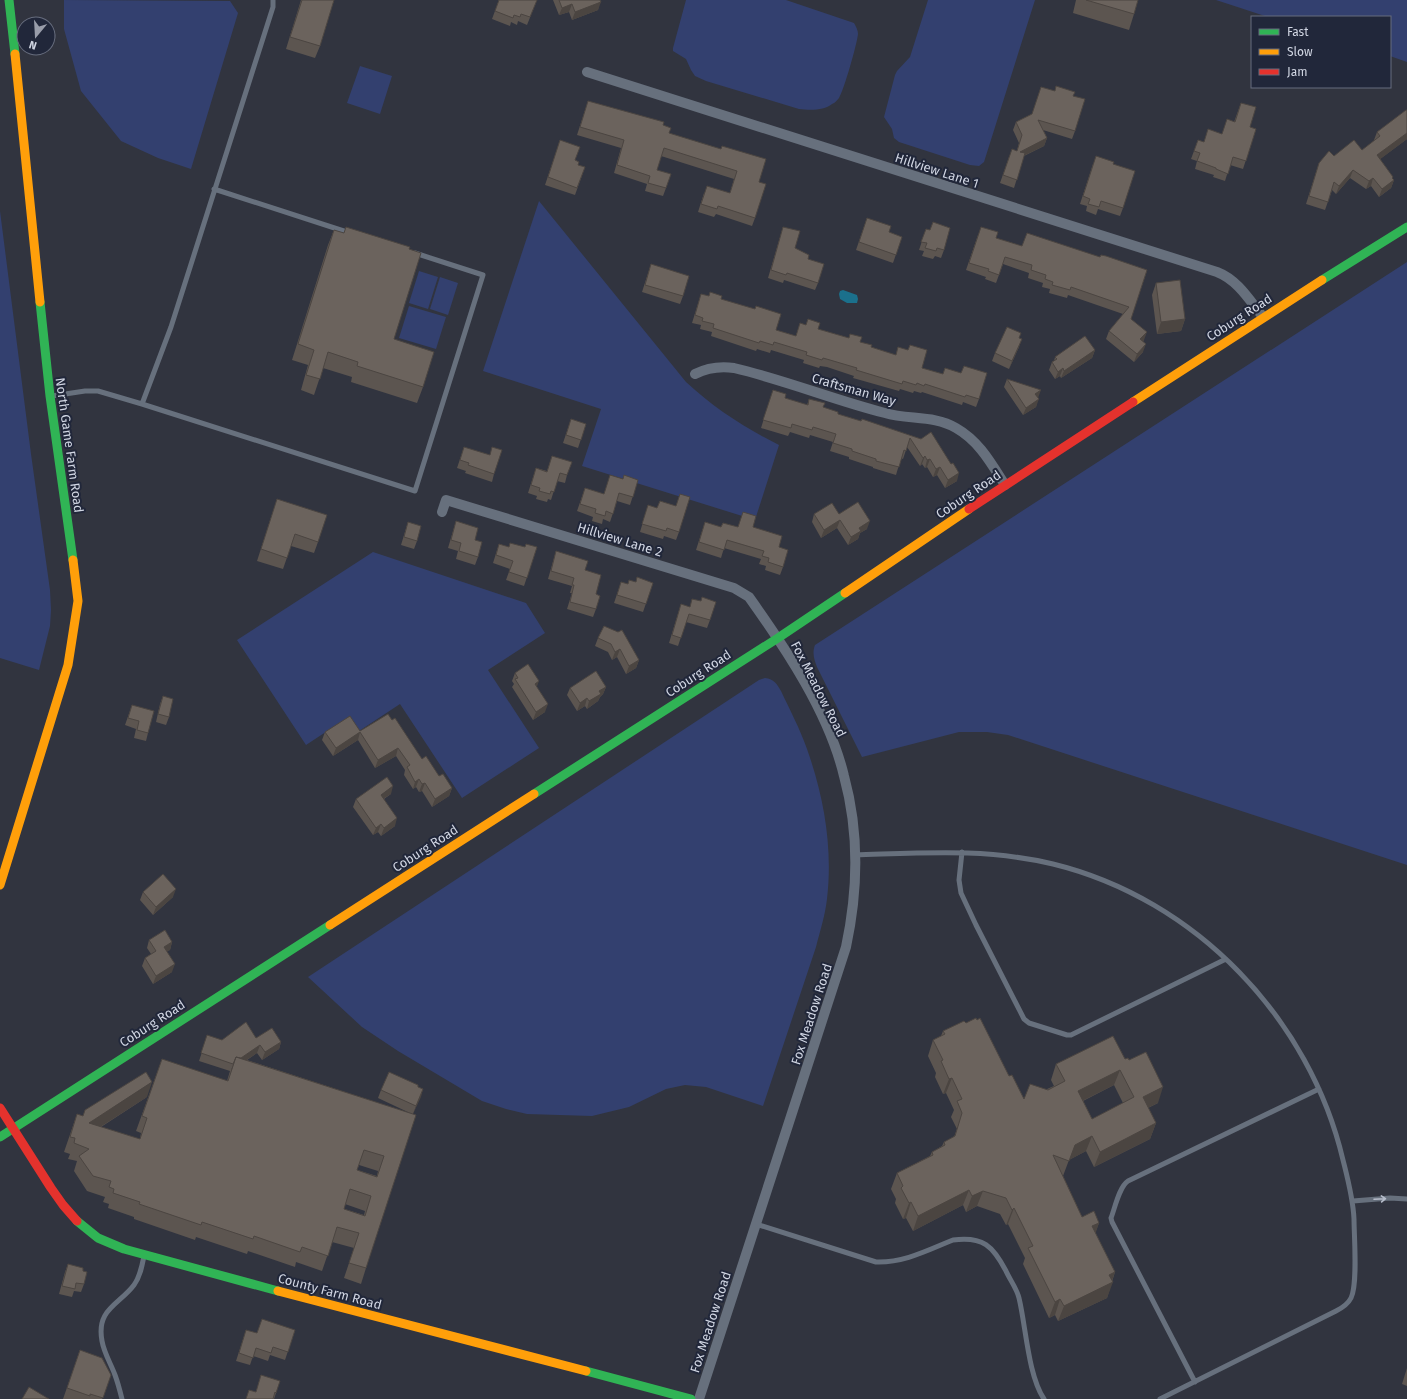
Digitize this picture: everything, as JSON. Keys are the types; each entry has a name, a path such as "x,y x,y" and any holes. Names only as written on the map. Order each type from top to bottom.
{"main road":[{"name":"North Game Farm Road","path":"0,885 68,665 78,601 50,396 9,0"},
{"name":"Coburg Road","path":"0,1137 778,638 1005,484 1263,317 1407,227"},
{"path":"0,1108 12,1130"},
{"name":"County Farm Road","path":"12,1130 64,1207 82,1226 108,1244 692,1399"}],"street":[{"name":"Hillview Lane 1","path":"587,72 1217,272 1231,279 1263,317"},
{"name":"Craftsman Way","path":"695,374 719,367 734,368 886,414 925,418 946,423 964,432 977,444 1005,484"},
{"name":"Hillview Lane 2","path":"442,512 446,500 734,588 749,597 778,638"},
{"name":"Fox Meadow Road","path":"698,1399 846,947 852,911 855,855 849,796 844,774 836,749 817,707 778,638"}],"lane":[{"path":"142,404 171,327 270,14 273,0"},
{"path":"214,189 356,234"},
{"path":"50,396 85,391 98,391 415,491 483,275 408,251"},
{"path":"962,852 959,880 961,893 1024,1019 1029,1023 1071,1035 1226,959"},
{"path":"855,855 962,852 997,854 1039,861 1065,868 1105,882 1149,902 1191,929 1226,959 1250,984 1281,1023 1301,1053 1319,1089 1335,1128 1353,1201 1354,1280 1351,1298 1347,1304 1323,1318 1160,1399"},
{"path":"1195,1382 1112,1222 1111,1218 1121,1189 1128,1181 1319,1089"},
{"path":"1353,1201 1390,1198 1407,1200"},
{"path":"756,1224 876,1262 887,1263 903,1260 953,1240 982,1242 987,1245 996,1254 1017,1294 1032,1368 1036,1383 1044,1399"},
{"path":"122,1399 116,1377 104,1349 101,1330 103,1320 109,1309 134,1286 145,1255"}],"shaded area":[{"path":"64,0 230,1 238,13 191,169 158,158 121,141 81,91 64,29"},
{"path":"686,0 786,0 854,23 858,31 857,39 847,77 839,98 825,108 812,110 799,109 706,81 695,76 686,59 673,51"},
{"path":"928,0 1035,0 984,162 979,166 970,165 899,142 894,138 892,129 884,117 895,75 910,57"},
{"path":"1216,0 1407,0 1407,62 1391,56 1391,16 1265,16"},
{"path":"360,66 392,76 380,114 347,103"},
{"path":"539,201 686,382 730,417 779,445 755,520 582,466 601,409 483,371"},
{"path":"0,211 50,590 50,626 39,670 0,658"},
{"path":"1407,262 1407,865 1008,735 987,732 959,732 862,757 817,667 814,656 815,645"},
{"path":"419,271 438,277 428,309 409,303"},
{"path":"440,277 458,283 448,315 430,309"},
{"path":"843,290 857,295 857,303 847,303 840,299 840,291"},
{"path":"409,306 446,317 436,349 399,338"},
{"path":"373,552 526,603 545,633 488,670 539,748 462,798 400,704 359,731 350,716 306,745 237,640"},
{"path":"765,678 773,681 780,688 798,727 813,767 826,823 829,880 824,917 816,947 763,1106 706,1087 685,1085 666,1089 629,1107 592,1116 527,1114 506,1109 482,1101 398,1051 362,1027 308,977 759,680"}],"building":[{"path":"302,0 334,0 320,46 290,37"},
{"path":"499,0 537,0 530,17 521,14 520,17 514,15 513,18 495,11"},
{"path":"559,0 600,0 601,2 575,12 572,4 562,8"},
{"path":"1086,0 1138,0 1134,14"},
{"path":"1056,86 1075,92 1073,96 1085,99 1075,131 1038,120 1047,138 1020,152 1025,153 1017,180 1003,175 1012,149 1017,151 1022,135 1016,122 1032,114 1041,87 1055,91"},
{"path":"588,101 664,122 663,125 671,128 669,133 721,149 722,146 766,159 759,182 766,184 755,218 718,206 717,209 701,204 707,186 730,193 737,171 664,148 657,170 671,174 666,188 648,183 650,176 617,165 624,140 580,127"},
{"path":"1241,103 1256,107 1250,127 1256,129 1246,161 1233,157 1228,174 1197,161 1200,153 1194,151 1198,140 1204,142 1208,129 1222,134 1227,119 1235,122"},
{"path":"1406,110 1407,133 1377,155 1394,180 1382,189 1373,178 1369,181 1353,170 1339,186 1334,182 1328,202 1309,196 1319,163 1329,151 1334,156 1354,140 1362,150 1380,136 1377,132"},
{"path":"560,140 580,147 575,160 579,162 578,165 585,167 577,188 548,177"},
{"path":"1096,156 1114,162 1113,164 1135,171 1123,208 1101,201 1099,207 1088,204 1090,199 1083,196"},
{"path":"867,218 891,226 889,232 902,237 896,255 859,242"},
{"path":"933,222 950,228 944,250 937,248 936,251 925,248 927,243 921,242 926,229 930,230"},
{"path":"346,227 410,247 409,249 421,253 394,339 434,352 423,387 357,366 358,362 328,352 320,379 306,375 314,350 298,344 334,230 344,233"},
{"path":"783,227 800,231 795,248 809,255 808,259 824,264 818,283 787,273 786,275 771,270"},
{"path":"981,227 998,232 996,238 1022,246 1027,233 1100,257 1101,255 1106,256 1147,270 1131,319 1147,332 1140,339 1146,344 1137,354 1109,331 1129,307 1071,287 1070,290 1052,285 1053,282 1045,279 1046,275 1031,270 1032,265 1005,257 999,275 988,271 989,269 969,263"},
{"path":"651,264 689,276 683,296 645,285"},
{"path":"1180,280 1185,319 1161,322 1156,283"},
{"path":"710,292 722,296 721,299 755,309 756,306 781,314 776,330 796,336 800,323 806,325 808,319 820,323 818,329 849,338 850,334 862,337 860,342 872,345 871,347 896,355 898,347 908,350 910,345 927,350 922,368 943,374 945,368 961,373 964,366 987,373 979,399 966,395 965,397 925,384 924,386 917,383 916,385 903,381 902,384 856,370 857,368 823,358 822,360 806,355 807,352 774,342 773,345 760,341 759,343 713,328 714,324 702,321 703,318 695,315 701,294 709,296"},
{"path":"1007,327 1021,333 1019,338 1022,339 1012,361 995,353"},
{"path":"1085,336 1095,350 1064,371 1063,368 1058,372 1052,362 1057,359 1055,357"},
{"path":"1007,379 1041,390 1035,394 1039,399 1026,408"},
{"path":"773,390 786,394 785,398 808,405 809,399 825,403 823,407 838,412 838,414 861,421 862,419 921,439 931,432 951,464 953,463 959,473 948,480 940,467 936,469 930,459 927,460 925,456 923,458 910,438 906,451 904,450 899,467 876,461 876,459 833,443 836,434 813,427 812,430 792,424 791,428 763,420"},
{"path":"571,419 586,424 581,440 566,435"},
{"path":"464,447 490,455 492,447 502,450 494,474 468,465 469,463 460,460"},
{"path":"552,456 572,462 567,475 560,473 554,492 551,491 550,494 539,491 540,488 531,485 536,468 547,472"},
{"path":"610,475 623,479 624,475 638,480 633,497 619,493 613,514 606,511 605,516 595,513 596,509 580,504 585,488 604,494"},
{"path":"680,494 690,497 679,532 667,528 666,531 642,524 648,505 657,508 660,501 676,506"},
{"path":"277,499 327,515 318,542 295,534 287,558 261,549"},
{"path":"858,502 870,521 859,528 861,531 851,537 840,520 824,530 814,514 832,503 839,514"},
{"path":"743,512 756,516 753,527 782,536 779,547 788,550 783,567 768,562 769,558 762,556 764,551 727,540 724,550 699,542 705,522 721,527 723,523 738,527"},
{"path":"456,521 478,528 475,540 482,542 478,557 459,551 461,543 451,540"},
{"path":"408,522 421,526 417,541 404,537"},
{"path":"510,543 525,547 526,544 537,547 527,578 509,572 513,561 496,555 499,544 509,547"},
{"path":"556,551 588,561 585,570 601,575 596,594 600,596 596,609 570,602 574,578 551,571"},
{"path":"637,577 653,583 646,604 617,595 621,582 628,584 629,580 636,582"},
{"path":"702,597 716,602 710,620 689,614 681,638 672,635 681,604 690,607 692,599 701,601"},
{"path":"604,626 618,632 622,630 639,660 629,666 620,649 615,652 611,644 598,638"},
{"path":"528,664 539,681 535,684 548,704 536,712 515,679 518,678 515,673"},
{"path":"596,671 606,687 599,691 601,694 589,701 587,698 580,703 570,688"},
{"path":"163,696 173,699 169,717 158,714"},
{"path":"132,705 154,711 148,733 137,730 139,721 128,718"},
{"path":"388,714 392,720 395,718 422,759 426,756 439,776 443,774 452,788 435,799 425,783 422,784 419,779 415,782 407,767 410,765 398,748 378,760 360,732 336,748 325,732 350,716 360,731"},
{"path":"387,777 393,786 381,795 397,818 384,828 381,824 376,828 356,799"},
{"path":"163,874 176,889 156,907 143,892"},
{"path":"165,930 172,942 164,947 175,964 156,976 145,958 156,951 149,940"},
{"path":"976,1018 977,1020 980,1018 1009,1076 1012,1075 1024,1099 1030,1084 1048,1090 1065,1081 1056,1064 1113,1036 1125,1059 1128,1058 1129,1060 1146,1052 1163,1087 1143,1097 1156,1123 1100,1152 1092,1136 1075,1145 1069,1161 1053,1155 1082,1217 1094,1211 1099,1223 1092,1226 1115,1272 1109,1275 1113,1282 1064,1306 1060,1299 1055,1302 1028,1248 1033,1246 1014,1208 1012,1210 1006,1198 983,1191 972,1196 969,1190 918,1216 911,1202 909,1203 901,1188 903,1186 897,1173 933,1155 932,1152 945,1145 944,1142 955,1136 962,1113 957,1101 962,1099 952,1078 949,1079 941,1061 943,1060 933,1040 945,1034 943,1031 964,1021 966,1023","holes":["1120,1070 1134,1097 1092,1119 1078,1091"]},
{"path":"246,1022 256,1038 272,1028 281,1042 265,1052 260,1045 241,1058 236,1057 233,1064 201,1053 207,1035 222,1040"},
{"path":"236,1057 416,1115 366,1268 349,1263 359,1233 337,1227 328,1256 302,1247 300,1252 254,1236 253,1239 202,1222 201,1225 139,1204 140,1202 113,1193 114,1189 109,1187 111,1181 93,1176 79,1156 89,1149 74,1143 75,1138 70,1137 77,1114 83,1116 85,1110 146,1072 152,1082 89,1123 140,1139 147,1118 142,1116 162,1059 228,1081","holes":["364,1150 384,1156 377,1177 357,1170","350,1189 371,1196 365,1216 344,1209"]},
{"path":"389,1072 418,1085 418,1087 423,1089 416,1106 381,1090"},
{"path":"68,1264 83,1268 83,1271 87,1272 84,1284 76,1283 75,1289 62,1286"},
{"path":"262,1319 295,1330 288,1352 273,1347 271,1353 256,1348 253,1358 239,1353 246,1330 257,1333"},
{"path":"80,1350 102,1358 111,1375 103,1398 90,1394 90,1396 67,1388"},
{"path":"261,1375 280,1381 273,1399 246,1399 249,1390 256,1392"},
{"path":"29,1387 49,1399 22,1399"}],"traffic: fast":[{"path":"9,0 15,54"},
{"path":"1322,280 1407,227"},
{"path":"40,302 50,396 73,560"},
{"path":"534,794 778,638 845,593"},
{"path":"0,1137 330,925"},
{"path":"77,1221 98,1238 124,1249 278,1291"},
{"path":"586,1371 691,1399"}],"traffic: slow":[{"path":"15,54 40,302"},
{"path":"1133,402 1322,280"},
{"path":"845,593 969,509"},
{"path":"0,885 68,665 78,601 73,560"},
{"path":"330,925 534,794"},
{"path":"278,1291 586,1371"}],"traffic: jam":[{"path":"969,509 1133,402"},
{"path":"0,1108 51,1188 77,1221"}]}
